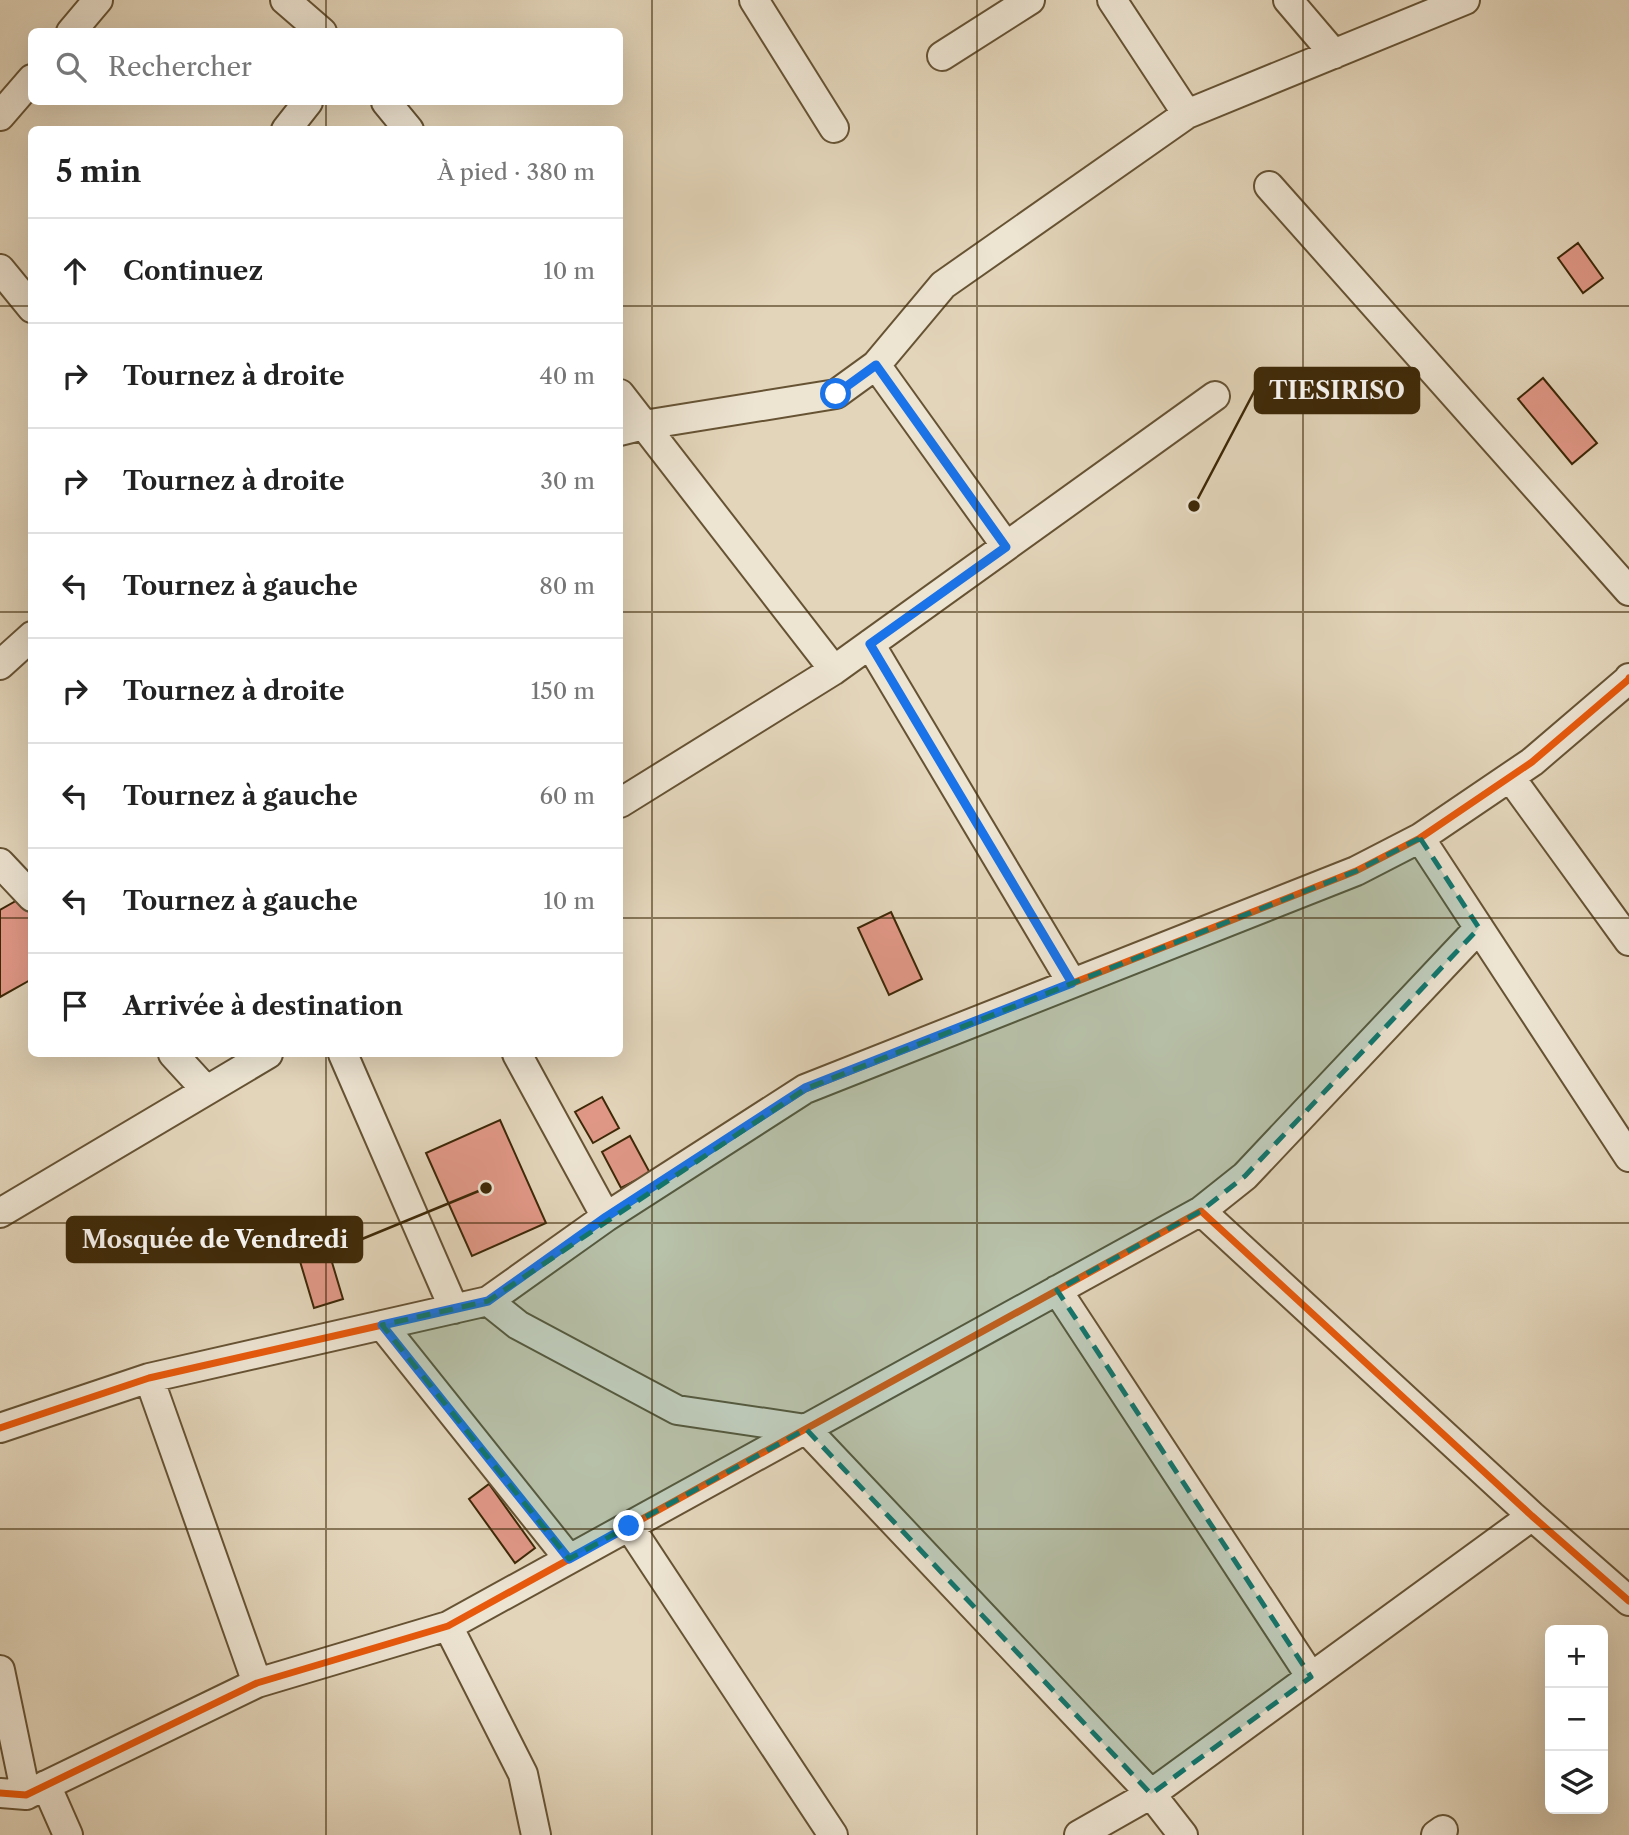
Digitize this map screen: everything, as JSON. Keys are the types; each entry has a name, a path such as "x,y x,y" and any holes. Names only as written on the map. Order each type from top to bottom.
{"street":[{"path":"74,28 98,0"},
{"path":"285,0 317,28"},
{"path":"754,0 835,128"},
{"path":"942,56 1030,0"},
{"path":"1112,0 1187,114"},
{"path":"1288,0 1334,54"},
{"path":"632,428 836,394 876,365 943,285 1187,114 1465,0"},
{"path":"0,116 28,84"},
{"path":"289,126 306,105"},
{"path":"388,105 406,126"},
{"path":"1269,186 1629,591"},
{"path":"4,284 28,305"},
{"path":"876,365 1006,547"},
{"path":"623,801 834,670 1215,396"},
{"path":"623,402 632,428 834,670"},
{"path":"0,665 28,640"},
{"path":"870,644 1072,983"},
{"path":"0,1429 149,1378 488,1301 606,1217 805,1088 1356,871 1420,838 1532,762 1629,680"},
{"path":"1510,777 1629,941"},
{"path":"1420,838 1629,1157"},
{"path":"1,866 28,894"},
{"path":"24,1791 257,1683 448,1626 1201,1211 1245,1176 1479,928"},
{"path":"176,1057 206,1090"},
{"path":"0,1213 263,1057"},
{"path":"344,1057 454,1309"},
{"path":"519,1057 606,1217"},
{"path":"1201,1211 1532,1516 1629,1601"},
{"path":"1057,1290 1311,1677"},
{"path":"488,1301 518,1325 677,1410 806,1429 1151,1794 1183,1835"},
{"path":"382,1325 569,1559"},
{"path":"149,1378 257,1683"},
{"path":"1079,1835 1151,1794 1532,1516"},
{"path":"629,1526 833,1835"},
{"path":"448,1626 523,1774 536,1835"},
{"path":"0,1670 24,1791 68,1835"}],"highlighted area":[{"path":"1420,838 1479,928 1245,1176 1201,1211 1057,1290 1311,1677 1151,1794 806,1429 569,1559 382,1325 488,1301 805,1089 1356,871"}],"building":[{"path":"1578,243 1603,278 1583,293 1558,258"},
{"path":"1543,378 1597,443 1572,464 1518,399"},
{"path":"21,898 28,909 28,981 0,997 0,910"},
{"path":"891,912 922,979 889,995 858,928"},
{"path":"602,1097 619,1128 593,1143 575,1112"},
{"path":"500,1120 546,1223 472,1256 426,1153"},
{"path":"630,1136 650,1173 621,1188 602,1152"},
{"path":"328,1249 343,1299 314,1308 299,1258"},
{"path":"489,1484 535,1548 515,1563 469,1499"}],"cycle path":[{"path":"0,1428 149,1378 488,1301 606,1217 805,1089 1356,871 1420,838 1532,762 1629,678"},
{"path":"0,1793 26,1795 257,1683 448,1626 1201,1211 1532,1516 1629,1601"}],"place":[{"name":"TIESIRISO","path":"1194,506"},
{"name":"Mosquée de Vendredi","path":"486,1188"}],"route":[{"path":"629,1526 569,1559 382,1325 488,1301 606,1217 805,1088 1072,983 870,644 1006,547 876,365 836,394"}]}
